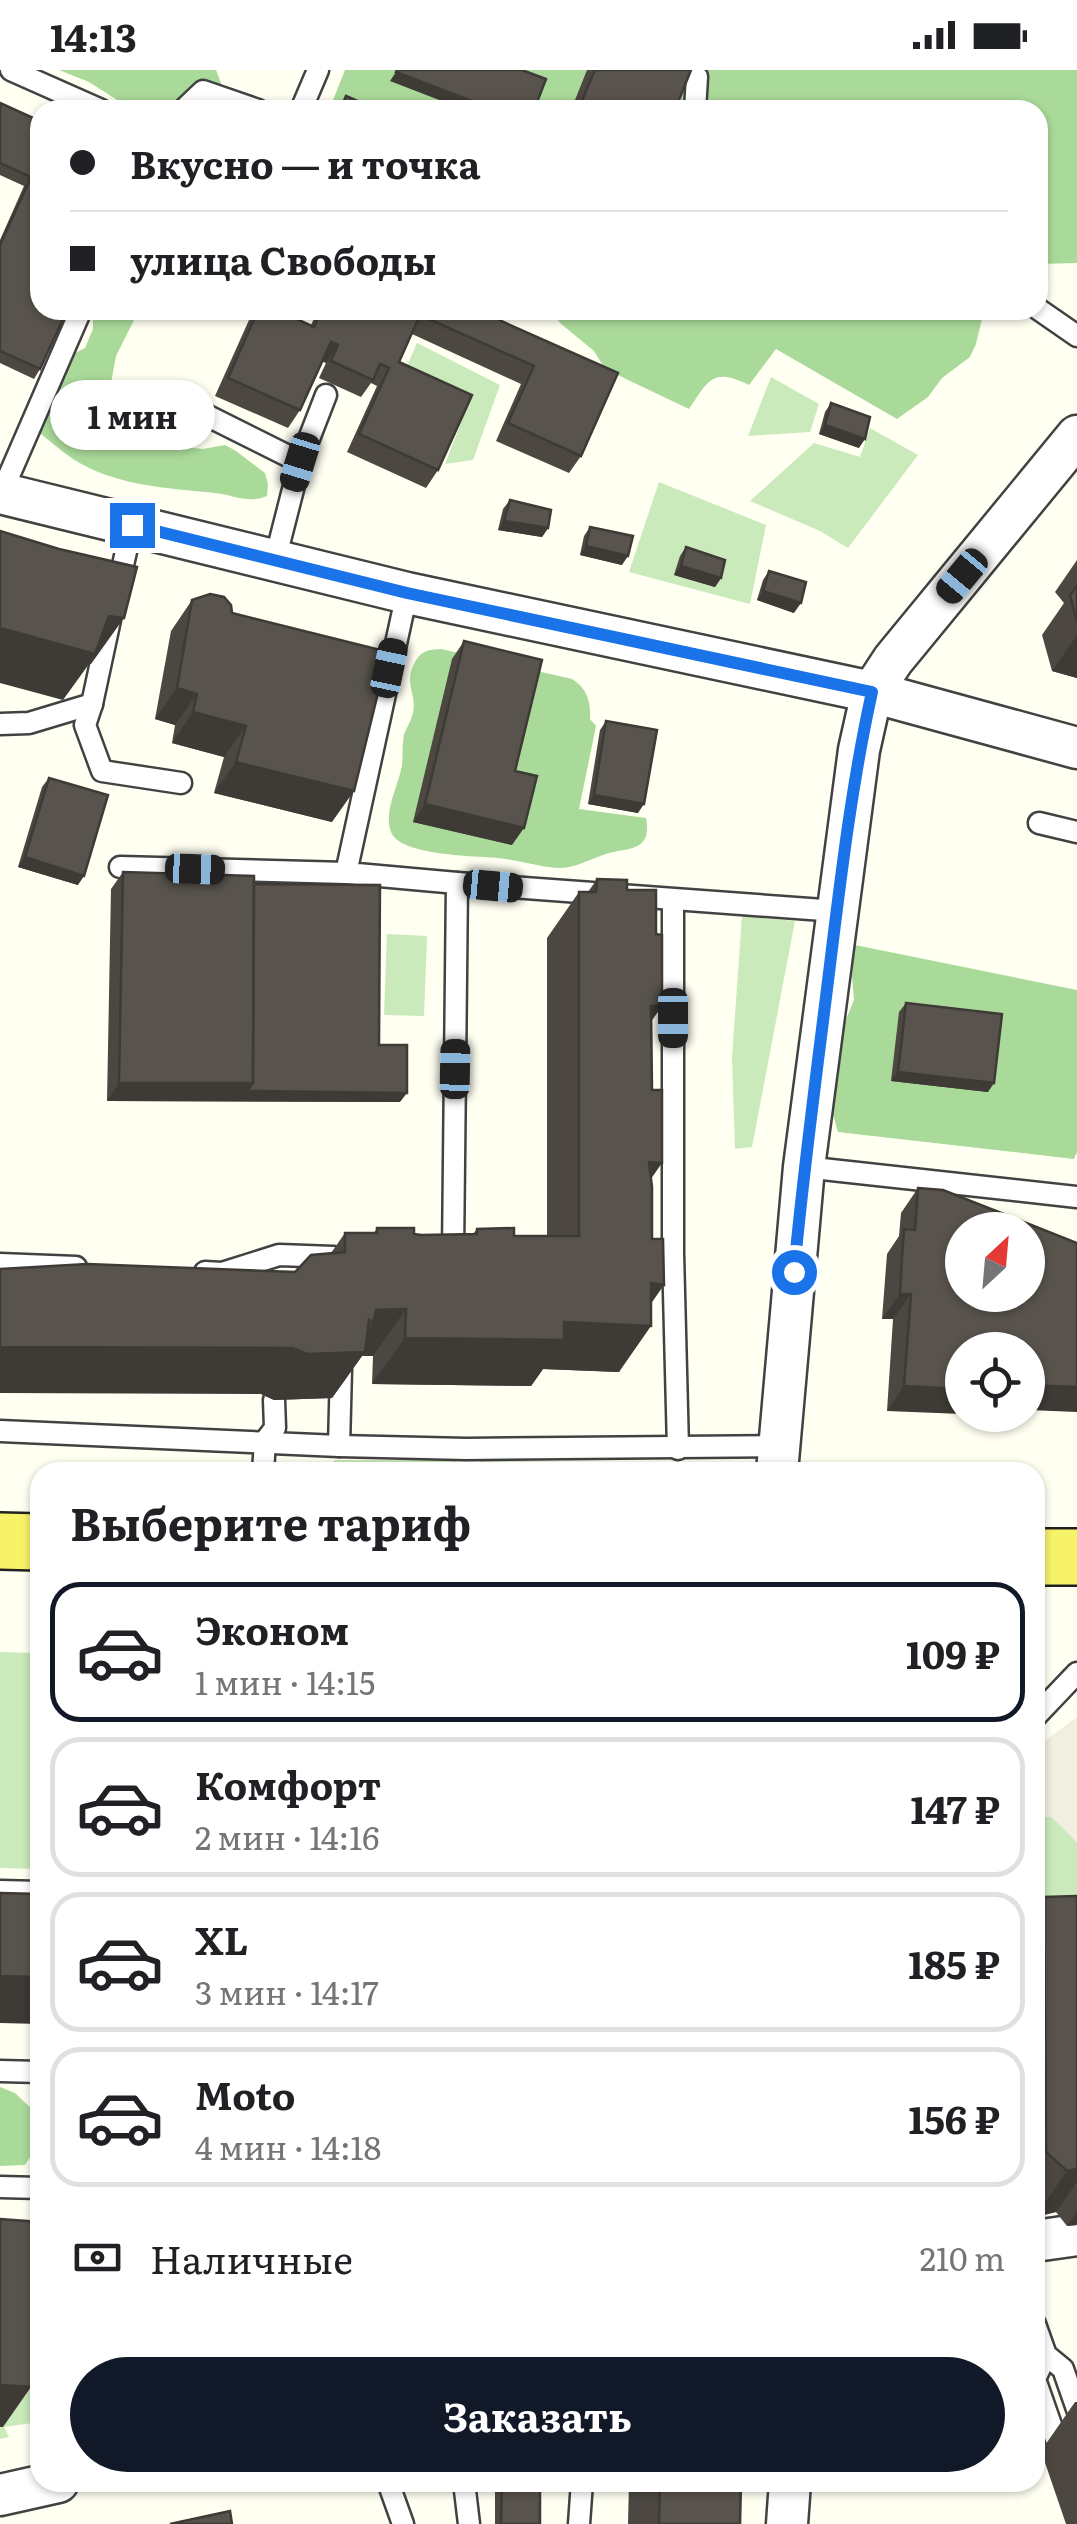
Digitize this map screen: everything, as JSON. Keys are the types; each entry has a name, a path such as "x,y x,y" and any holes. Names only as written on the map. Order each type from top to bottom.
{"main road":[{"path":"0,1541 30,1542"},
{"path":"1045,1557 1077,1558"}],"street":[{"path":"777,1460 804,1166 859,750 872,692 893,660 1077,436"},
{"path":"0,494 407,593 872,692 1077,748"},
{"path":"1045,2240 1077,2236"},
{"path":"0,2495 30,2488"},
{"path":"787,2524 789,2492"}],"lane":[{"path":"11,70 78,100"},
{"path":"305,100 318,70"},
{"path":"681,70 696,77 695,100"},
{"path":"193,100 202,91 229,100"},
{"path":"1048,316 1077,336"},
{"path":"0,494 76,320"},
{"path":"276,560 300,462 326,396"},
{"path":"196,410 300,462"},
{"path":"132,525 84,725 102,771 181,783"},
{"path":"346,873 407,593"},
{"path":"0,724 29,723 92,704"},
{"path":"1039,824 1077,832"},
{"path":"120,867 346,873 837,912"},
{"path":"434,1255 453,1254 457,883"},
{"path":"673,900 672,1254 678,1449"},
{"path":"804,1166 1077,1198"},
{"path":"185,1271 222,1272 279,1262 352,1257 341,1279"},
{"path":"0,1264 92,1268"},
{"path":"339,1446 341,1369"},
{"path":"264,1462 265,1442 274,1428 274,1400"},
{"path":"0,1432 339,1446 678,1449 777,1460"},
{"path":"1045,1706 1077,1673"},
{"path":"0,1891 30,1892"},
{"path":"0,2071 30,2072"},
{"path":"0,2186 30,2188"},
{"path":"1046,2355 1064,2369 1077,2410"},
{"path":"1045,2408 1058,2445"},
{"path":"392,2492 403,2524"},
{"path":"465,2492 469,2524"},
{"path":"579,2524 581,2492"}],"green space":[{"path":"59,70 216,70 232,100 117,100 89,82"},
{"path":"345,70 1077,70 1077,263 1048,264 1048,100 333,100"},
{"path":"93,320 134,320 116,356 111,383 112,395 131,426 169,445 203,449 225,445 265,473 267,496 247,499 106,475 73,459 30,426 39,376 47,367 85,348"},
{"path":"558,320 982,320 970,357 942,378 928,397 897,419 776,349 749,385 727,377 713,379 689,409 605,369 594,351"},
{"path":"417,343 500,385 473,460 445,464 466,410 402,377"},
{"path":"771,377 819,404 810,432 748,436"},
{"path":"870,428 918,455 848,548 820,531 750,501 814,443 860,457"},
{"path":"659,482 766,525 750,604 629,572"},
{"path":"441,649 577,683 587,696 590,719 596,726 579,809 646,818 647,830 641,843 559,868 440,853 397,840 391,832 389,815 402,765 404,734 413,713 412,670 423,653"},
{"path":"742,916 795,921 752,1147 735,1149 732,1057"},
{"path":"387,934 427,936 424,1016 384,1015"},
{"path":"855,945 1077,990 1074,1159 838,1132 832,1111 831,1080 838,1039 854,1000"},
{"path":"334,1460 456,1460 456,1462"},
{"path":"0,1652 30,1653 30,1869 0,1868"},
{"path":"1045,1816 1051,1816 1077,1842 1077,1910 1045,1911"},
{"path":"0,2087 15,2093 30,2107 30,2157 25,2165 0,2166"},
{"path":"22,2351 30,2354 30,2423 4,2427 9,2437 0,2439"}],"shaded area":[{"path":"1077,1717 1077,1842 1051,1817 1045,1817 1045,1741"}],"building":[{"path":"522,70 546,79 538,100 469,100 396,72"},
{"path":"595,70 691,70 679,100 582,100"},
{"path":"0,103 30,116 30,177 0,163"},
{"path":"30,179 30,320 62,320 40,369 0,351 0,245"},
{"path":"254,320 299,320 314,327 317,320 418,320 399,362 472,395 438,470 359,434 389,368 380,364 373,380 331,361 338,345 331,342 300,410 228,378"},
{"path":"431,320 499,320 618,373 581,456 508,423 534,366"},
{"path":"831,403 870,417 865,439 825,425"},
{"path":"510,500 551,510 548,528 504,521"},
{"path":"590,527 633,536 628,556 586,546"},
{"path":"0,531 137,567 124,618 109,616 95,654 0,628"},
{"path":"686,547 725,560 721,578 681,566"},
{"path":"769,571 806,582 801,603 763,591"},
{"path":"1077,586 1077,622 1070,595"},
{"path":"210,594 224,597 232,613 388,652 354,791 236,762 246,726 193,712 197,694 177,688 192,600"},
{"path":"464,641 542,660 515,771 537,776 524,828 425,804"},
{"path":"606,721 657,730 644,804 594,795"},
{"path":"49,778 108,795 84,876 25,857"},
{"path":"123,872 254,876 253,1083 119,1083"},
{"path":"597,879 627,880 627,890 656,890 656,934 662,935 662,1006 651,1006 652,1090 662,1090 662,1163 649,1162 652,1239 663,1239 664,1285 651,1283 651,1326 564,1322 564,1340 405,1338 406,1309 376,1310 373,1323 369,1320 365,1352 307,1354 293,1348 0,1347 0,1269 87,1264 295,1272 311,1255 345,1252 345,1233 377,1233 377,1228 414,1228 414,1234 421,1235 477,1234 477,1229 514,1228 514,1236 579,1236 579,892 596,892"},
{"path":"254,884 380,885 379,1045 407,1045 407,1093 247,1091 253,1083"},
{"path":"906,1003 1002,1014 994,1083 898,1072"},
{"path":"918,1188 943,1190 999,1212 945,1212 945,1312 1045,1312 1045,1230 1077,1243 1077,1387 1045,1386 1045,1332 945,1332 945,1388 904,1386 911,1294 900,1294 904,1229 915,1230"},
{"path":"0,1893 30,1894 30,1977 0,1976"},
{"path":"1077,1896 1077,2169 1067,2171 1046,2152 1045,1897"},
{"path":"0,2219 30,2221 30,2387 0,2385"},
{"path":"502,2492 540,2492 540,2524 501,2524"},
{"path":"660,2492 741,2492 740,2524 659,2524"},
{"path":"230,2511 232,2524 170,2524"}],"route":[{"path":"132,525 407,593 872,692 859,750 837,912 794,1272"}]}
